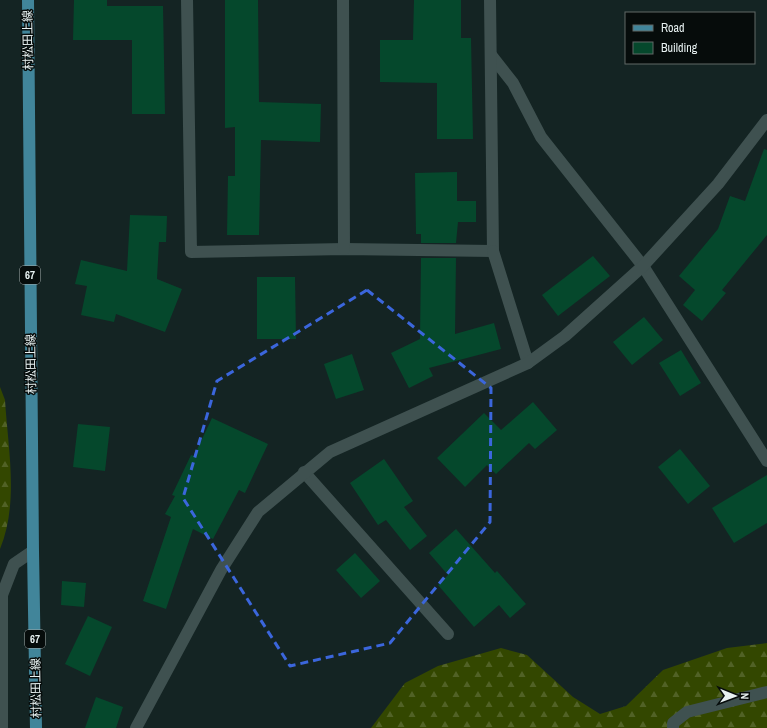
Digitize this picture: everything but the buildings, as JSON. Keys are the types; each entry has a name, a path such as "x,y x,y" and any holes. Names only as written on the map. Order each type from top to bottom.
{"main road":[{"name":"村松田上線","path":"28,0 36,728"}],"street":[{"path":"187,0 191,252 344,249 493,251"},
{"path":"343,0 344,249"},
{"path":"490,0 493,251 528,363"},
{"path":"491,54 513,83 541,137 643,266 767,461"},
{"path":"136,728 221,570 258,512 304,472 330,452 528,363 565,336 643,266 718,184 767,120"},
{"path":"304,472 448,634"},
{"path":"2,728 2,595 14,564 33,550"},
{"path":"673,728 672,723 687,712 767,692"}],"highlighted area":[{"path":"367,290 491,388 490,522 390,643 290,666 183,498 217,381"}],"green space":[{"path":"0,387 5,400 10,457 11,495 6,531 0,549"},
{"path":"767,643 767,728 371,728 405,683 438,666 501,648 527,655 573,697 600,714 626,706 663,670 727,648"}]}
